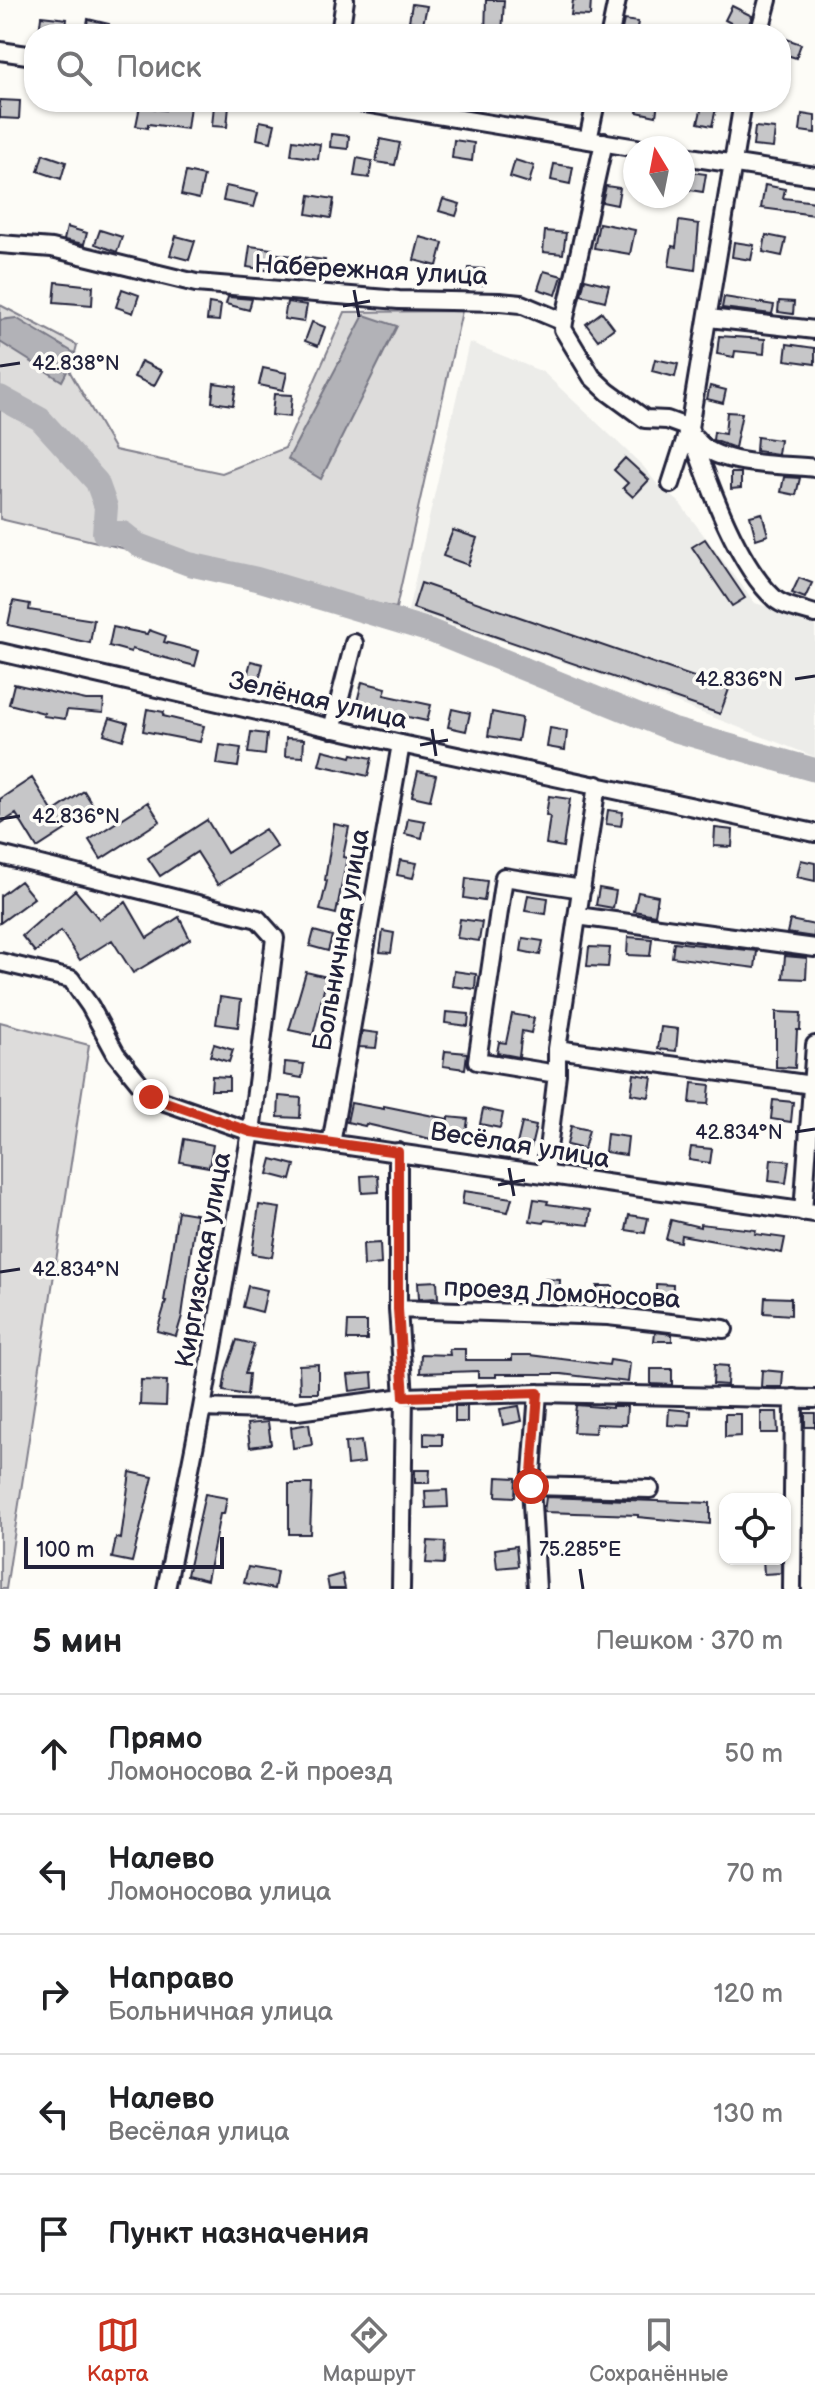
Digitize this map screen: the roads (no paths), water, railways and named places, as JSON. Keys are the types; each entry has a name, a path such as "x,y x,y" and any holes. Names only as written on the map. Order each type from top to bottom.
{"street":[{"path":"341,24 345,0"},
{"path":"612,24 617,0"},
{"path":"762,24 768,0"},
{"path":"0,51 24,55"},
{"path":"419,112 623,146"},
{"path":"596,112 596,141 563,329 592,377 645,419 667,420 689,428 702,448 721,458 815,468"},
{"path":"671,484 689,428 741,112"},
{"path":"695,158 815,176"},
{"name":"Набережная улица","path":"0,244 52,248 196,283 399,300 521,304 564,322"},
{"path":"709,318 815,330"},
{"path":"689,428 713,494 744,560 776,600 815,614"},
{"path":"332,729 354,643"},
{"name":"Зелёная улица","path":"0,652 332,729 815,833"},
{"name":"Больничная улица","path":"331,1144 401,744"},
{"path":"545,1174 557,1049 597,785"},
{"name":"Киргизская улица","path":"0,855 258,919 275,938 251,1132 166,1589"},
{"path":"557,1074 477,1061 480,1029 504,877 582,889"},
{"path":"577,916 815,948"},
{"name":"Весёлая улица","path":"0,962 71,979 90,1006 116,1054 151,1097 251,1132 809,1212"},
{"path":"809,1212 815,1045"},
{"path":"557,1049 812,1085"},
{"path":"398,1152 398,1309 404,1397 401,1589"},
{"name":"проезд Ломоносова","path":"398,1309 608,1316 724,1329"},
{"path":"202,1408 297,1411 404,1397 538,1393 815,1399"},
{"path":"537,1589 531,1486 538,1393"},
{"path":"792,1589 794,1398"},
{"path":"531,1486 650,1489"}],"waterway":[{"path":"0,397 40,419 97,482 106,507 104,533 123,533 138,545 189,564 257,579 431,631 674,730 815,770"}]}
